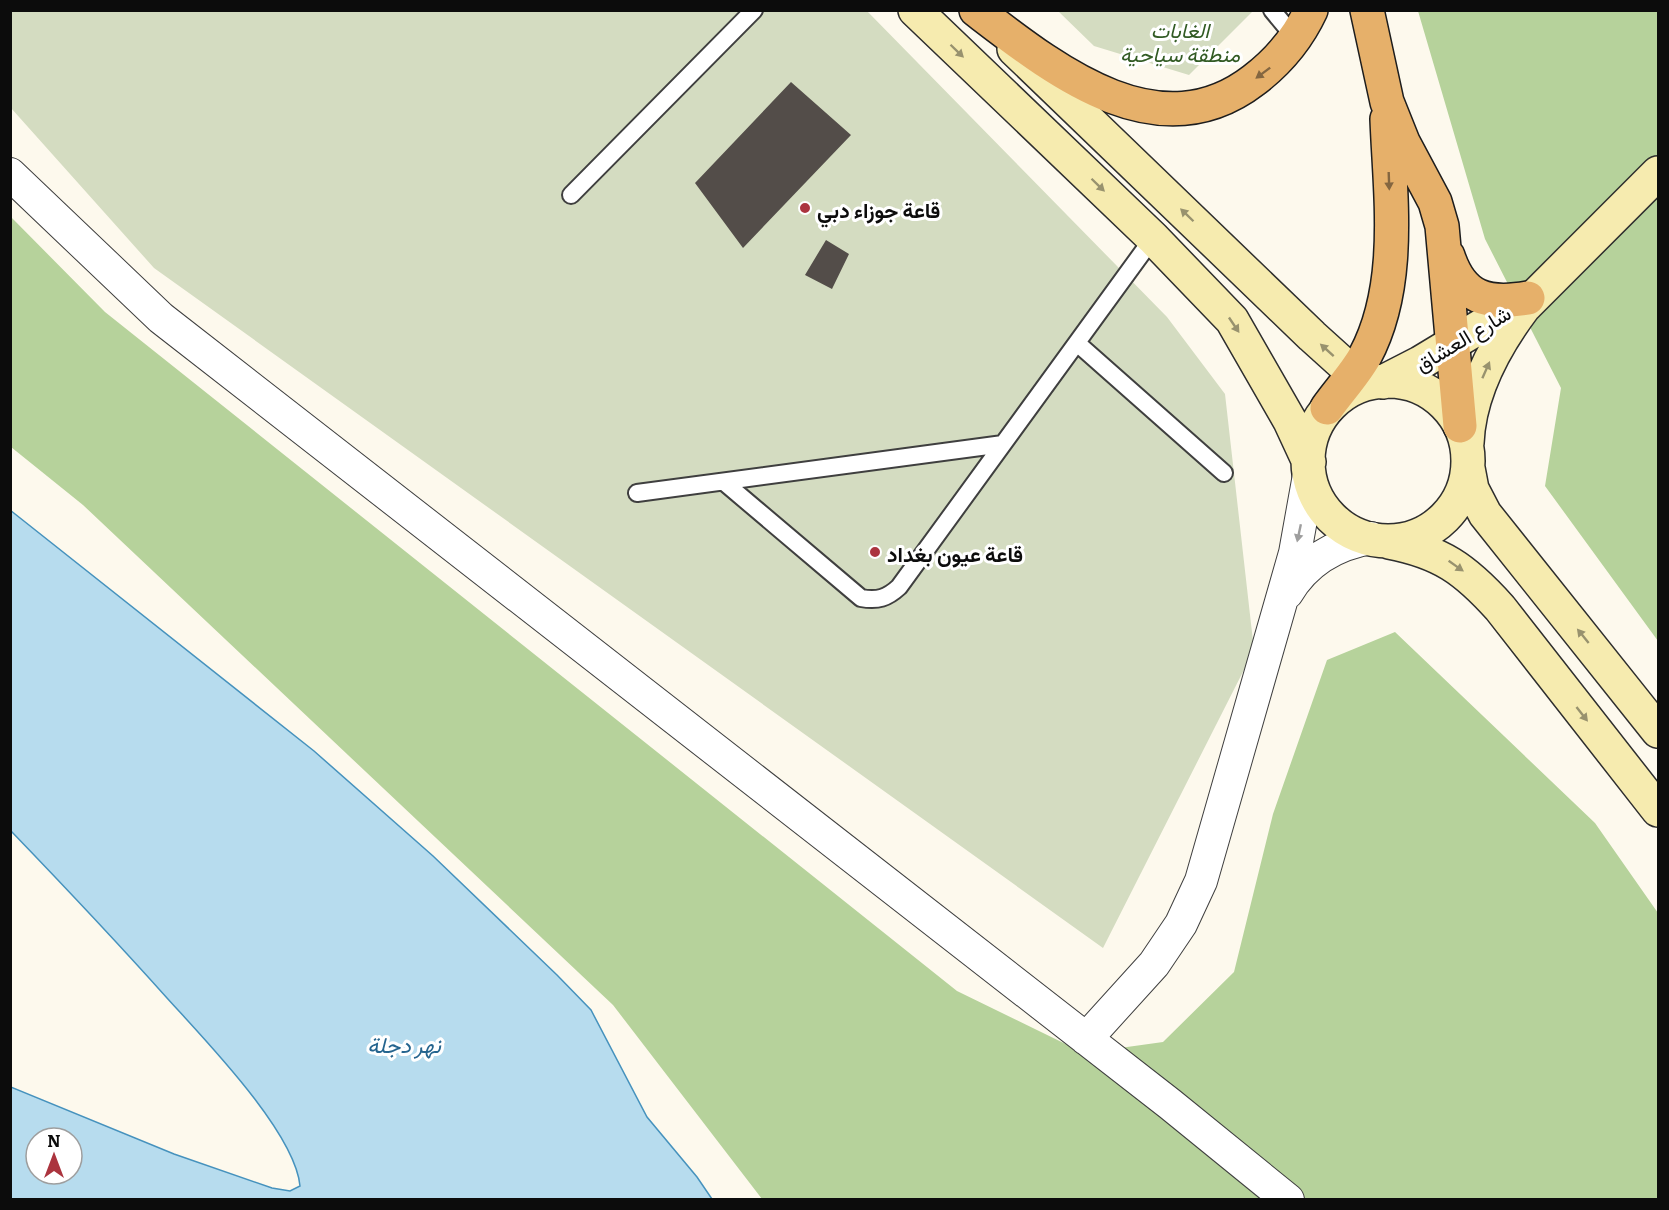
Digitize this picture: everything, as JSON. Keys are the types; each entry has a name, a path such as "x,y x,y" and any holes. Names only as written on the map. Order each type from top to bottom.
{"highway":[{"path":"975,10 1056,69 1127,103 1158,108 1188,108 1218,101 1244,88 1272,66 1296,39 1311,10"},
{"path":"1366,10 1387,102 1402,142 1435,202 1444,246 1465,447"},
{"path":"1327,408 1370,379 1365,357 1380,321 1388,285 1391,237 1387,102"},
{"path":"1444,246 1451,265 1473,293 1489,301 1535,294"}],"main road":[{"path":"915,10 1153,238 1232,321 1290,421 1309,469 1318,500 1334,520 1356,535 1415,547 1443,557 1475,580 1500,608 1659,810"},
{"path":"975,10 1370,379 1396,381 1415,386 1434,395 1449,409 1465,447 1472,489 1485,514 1659,731"},
{"name":"شارع العشاق","path":"1465,447 1472,407 1494,353 1518,315 1535,294 1659,173"},
{"name":"شارع العشاق","path":"1370,379 1396,376 1535,294"},
{"path":"1309,469 1308,449 1315,428 1327,408"},
{"path":"1376,539 1408,538 1431,528 1450,512 1463,489 1465,447"}],"street":[{"path":"10,174 161,318 1086,1039 1288,1200"},
{"path":"1086,1039 1154,964 1180,924 1201,881 1295,554 1309,469"},
{"path":"1279,607 1305,569 1329,550 1350,541 1376,539"}],"lane":[{"path":"571,195 754,10"},
{"path":"1272,10 1296,39"},
{"path":"724,482 855,594 875,601 889,596 899,587 1153,238"},
{"path":"1077,343 1224,473"},
{"path":"637,493 1004,444"}],"green space":[{"path":"10,11 867,11 1167,317 1225,394 1254,650 1103,948 154,268 11,108"},
{"name":"الغابات منطقة سياحية","path":"1058,11 1253,11 1189,75 1094,46"},
{"path":"1418,11 1658,11 1658,641 1545,486 1561,388 1485,239"},
{"path":"10,216 105,312 957,991 1084,1053 1163,1042 1234,972 1273,814 1327,660 1395,632 1595,823 1658,913 1658,1199 762,1199 613,1005 83,505 11,447"}],"water":[{"name":"نهر دجلة","path":"10,510 314,751 433,856 557,975 591,1010 647,1117 697,1177 712,1199 11,1199 11,1087 174,1154 272,1188 290,1191 300,1186 294,1164 282,1140 246,1087 11,831"}],"building":[{"path":"791,82 851,135 743,248 695,183"},
{"path":"826,240 849,254 832,289 805,275"}],"place":[{"name":"قاعة جوزاء دبي","path":"805,208"},
{"name":"قاعة عيون بغداد","path":"875,552"}]}
